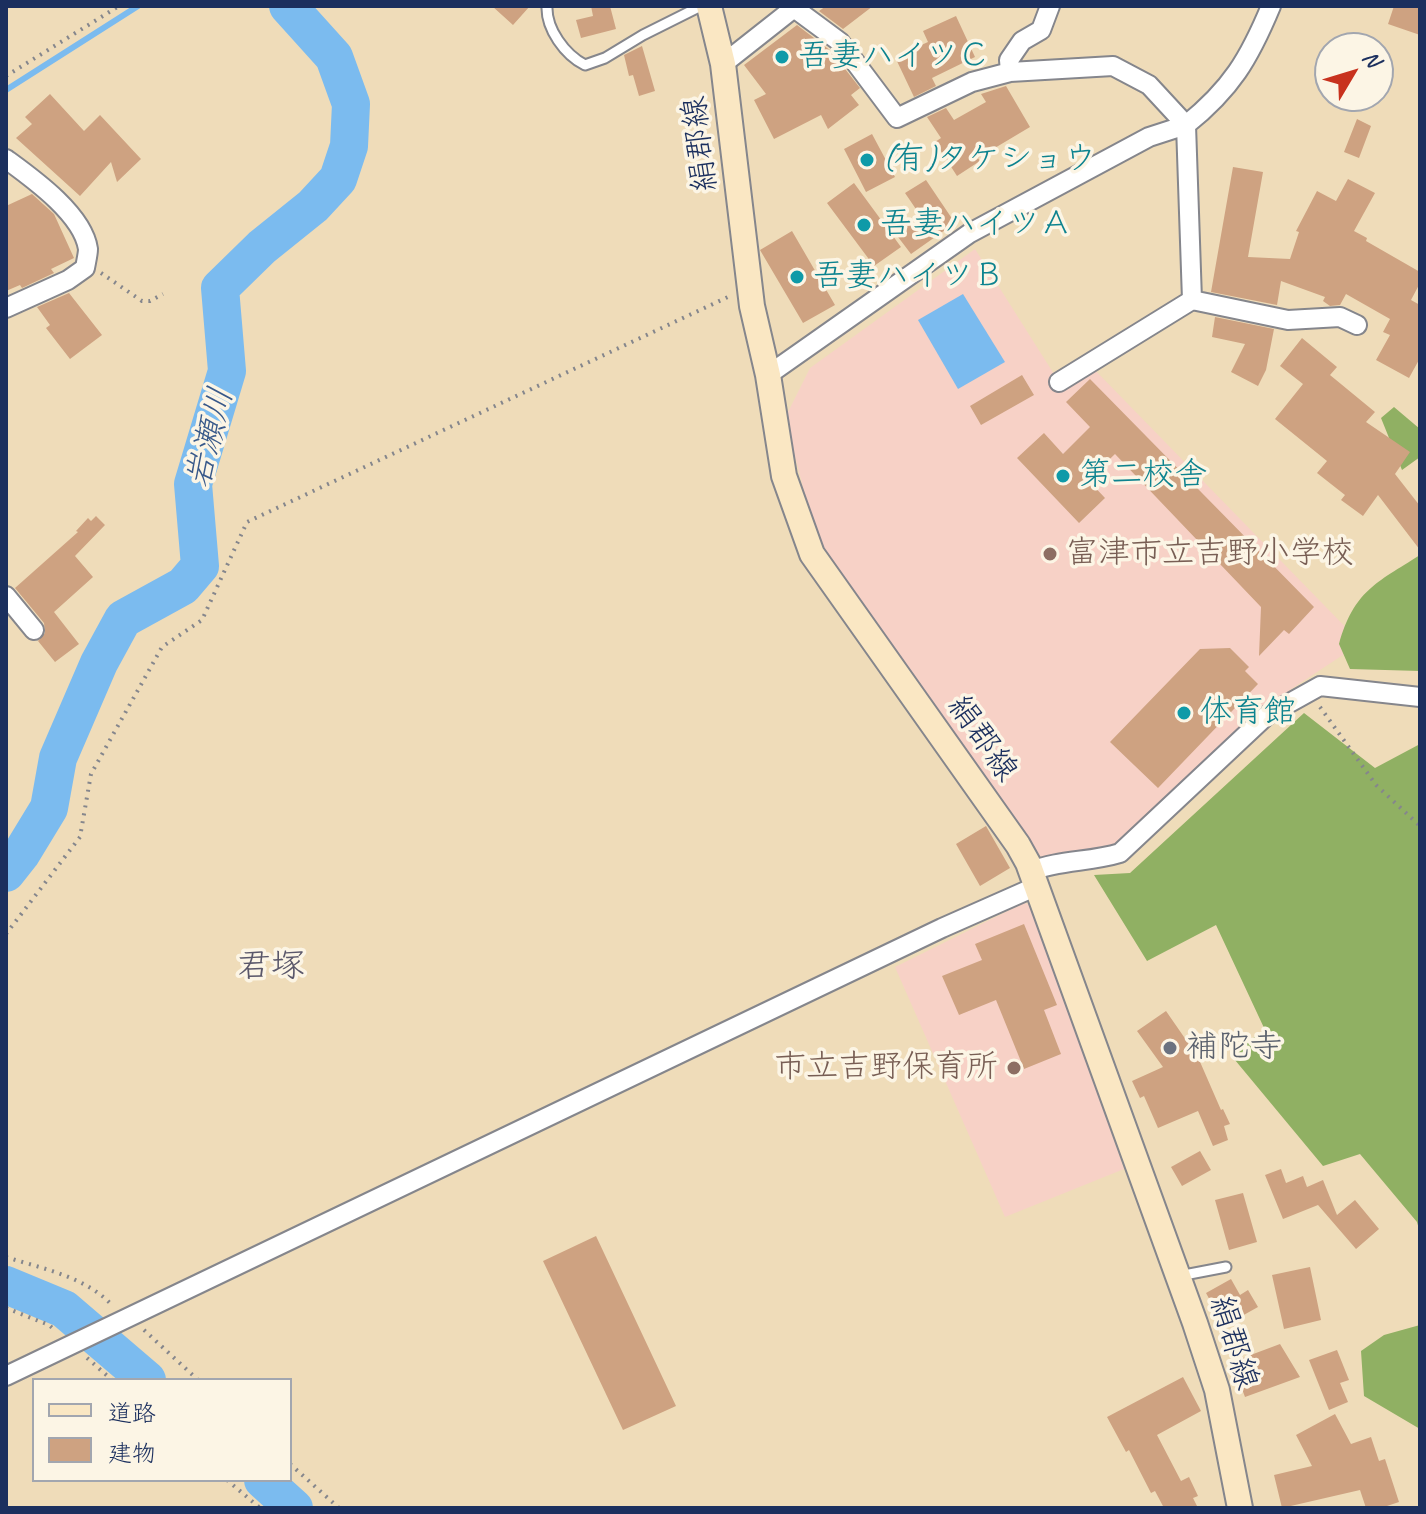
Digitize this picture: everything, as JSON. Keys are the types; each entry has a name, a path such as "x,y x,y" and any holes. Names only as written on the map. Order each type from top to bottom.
{"main road":[{"name":"絹郡線","path":"709,6 723,64 750,287 784,476 812,554 1018,845 1034,879 1179,1276 1217,1390 1240,1508"}],"street":[{"path":"1010,72 1009,60 1022,41 1041,30 1050,6"},
{"path":"768,375 970,233 1149,137 1186,125 1230,85 1254,49 1271,6"},
{"path":"723,64 794,8 840,42 897,118 972,82 1010,72 1113,66 1149,85 1186,125 1192,300"},
{"path":"6,159 46,189 73,218 88,248 85,268 68,280 6,308"},
{"path":"1059,382 1192,300 1288,320 1340,317 1357,325"},
{"path":"6,596 34,630"},
{"path":"6,1376 903,947 1034,879 1054,864 1098,860 1120,853 1266,716 1320,686 1420,697"}],"lane":[{"path":"547,6 546,18 561,45 576,61 585,65 605,58 701,6"},
{"path":"1179,1276 1226,1267"}],"path":[{"path":"6,76 119,6"},
{"path":"85,263 142,301 150,301 163,294"},
{"path":"6,934 80,837 91,774 162,647 202,620 247,522 750,287"},
{"path":"1309,692 1376,785 1420,826"},
{"path":"6,1257 68,1276 88,1286 120,1313 122,1320 195,1378"},
{"path":"6,1308 49,1325 76,1343 110,1378"},
{"path":"292,1466 339,1508"},
{"path":"229,1482 260,1508"}],"shaded area":[{"name":"富津市立吉野小学校","path":"975,249 1059,382 1089,364 1361,643 1261,709 1110,849 1041,857 836,575 815,533 785,418 810,368"},
{"name":"市立吉野保育所","path":"1024,903 1032,905 1124,1169 1005,1217 895,967"}],"green space":[{"path":"1394,407 1420,429 1420,457 1402,470 1381,418"},
{"path":"1420,555 1420,671 1350,669 1339,644 1352,612 1379,581"},
{"path":"1304,713 1375,768 1420,744 1420,1233 1417,1222 1360,1154 1323,1166 1230,1054 1265,1030 1216,925 1147,961 1094,875 1130,873"},
{"path":"1420,1325 1420,1429 1364,1396 1361,1351 1384,1335"}],"water":[{"path":"963,294 1005,362 958,389 918,320"}],"building":[{"path":"492,6 530,6 513,25"},
{"path":"591,6 610,6 616,29 581,38 576,20 593,16"},
{"path":"826,6 873,6 843,29 819,11"},
{"path":"1394,6 1420,6 1420,35 1388,24"},
{"path":"956,16 975,57 932,78 936,86 914,97 895,57 928,42 923,31"},
{"path":"797,25 831,51 860,88 851,95 859,105 828,129 821,115 774,139 754,100 766,94 744,65"},
{"path":"642,46 655,91 639,96 633,75 629,76 624,55"},
{"path":"1006,86 1030,127 978,158 980,161 957,176 935,142 941,138 927,117 946,108 954,120 986,102 981,94"},
{"path":"50,94 84,131 100,115 141,159 117,182 111,162 80,196 16,138 32,124 25,117"},
{"path":"1357,119 1371,126 1359,158 1344,152"},
{"name":"(有)タケショウ","path":"872,134 895,177 866,192 844,149"},
{"path":"1233,167 1263,172 1248,257 1290,259 1299,232 1296,231 1317,191 1336,201 1348,179 1375,193 1354,231 1420,272 1420,283 1411,300 1420,305 1420,358 1409,378 1376,360 1390,335 1383,332 1390,319 1346,294 1340,305 1330,306 1323,301 1325,297 1281,281 1277,305 1211,292"},
{"path":"926,180 955,223 911,254 895,233 920,215 905,193"},
{"name":"吾妻ハイツＡ","path":"854,183 901,247 874,266 827,203"},
{"path":"32,194 54,214 74,258 51,269 54,273 22,288 20,285 6,291 6,206"},
{"name":"吾妻ハイツＢ","path":"792,231 835,305 803,323 760,250"},
{"path":"69,293 102,335 70,359 46,328 50,325 37,307"},
{"path":"1215,317 1274,329 1266,370 1258,386 1231,372 1245,344 1212,337"},
{"path":"1302,338 1337,367 1330,375 1375,412 1366,422 1410,452 1395,474 1420,506 1420,550 1378,495 1363,516 1341,500 1345,495 1317,473 1327,461 1275,419 1303,384 1280,366"},
{"path":"1022,375 1034,395 981,425 970,406"},
{"path":"1090,379 1314,607 1289,634 1284,630 1259,656 1261,607 1115,454 1088,480 1105,498 1079,523 1017,458 1044,433 1063,454 1090,427 1066,402"},
{"path":"96,516 105,525 75,556 93,577 54,612 79,644 55,662 38,641 45,633 44,623 15,588 78,532 88,518 91,521"},
{"name":"体育館","path":"1230,648 1249,667 1245,671 1258,684 1158,788 1110,742 1200,649"},
{"path":"986,826 1010,868 980,886 956,844"},
{"path":"1024,924 1057,1005 1044,1010 1061,1054 1024,1069 996,1000 959,1015 942,976 982,960 975,944"},
{"path":"1166,1011 1194,1048 1230,1124 1224,1126 1228,1140 1213,1146 1198,1111 1158,1128 1144,1096 1140,1098 1132,1081 1163,1067 1137,1031"},
{"path":"1200,1151 1211,1170 1182,1186 1171,1167"},
{"path":"1281,1169 1286,1183 1303,1176 1307,1187 1323,1180 1337,1215 1355,1200 1379,1229 1356,1249 1318,1205 1283,1219 1265,1175"},
{"path":"1243,1193 1257,1242 1229,1250 1215,1200"},
{"path":"596,1236 676,1406 623,1430 543,1261"},
{"path":"1310,1267 1321,1320 1284,1329 1272,1275"},
{"path":"1231,1279 1240,1295 1248,1290 1258,1307 1224,1326 1206,1293"},
{"path":"1280,1344 1300,1377 1245,1397 1232,1362"},
{"path":"1337,1350 1349,1380 1340,1383 1348,1402 1329,1410 1309,1360"},
{"path":"1183,1377 1201,1411 1157,1435 1181,1481 1189,1477 1198,1496 1193,1498 1198,1508 1164,1508 1155,1491 1151,1493 1129,1450 1126,1452 1107,1417"},
{"path":"1335,1414 1351,1444 1371,1437 1379,1461 1385,1459 1399,1502 1381,1508 1366,1508 1360,1490 1282,1508 1274,1475 1312,1466 1296,1435"}],"waterway":[{"path":"6,90 138,6"},
{"name":"岩瀬川","path":"6,873 49,808 58,758 99,663 123,619 183,586 200,566 193,484 227,371 220,288 262,247 313,206 338,179 349,146 351,104 334,57 288,6"},
{"name":"岩瀬川","path":"6,1285 64,1309 145,1378"},
{"name":"岩瀬川","path":"265,1482 294,1508"}],"place":[{"name":"吾妻ハイツＣ","path":"782,57"},
{"name":"(有)タケショウ","path":"867,160"},
{"name":"吾妻ハイツＡ","path":"864,225"},
{"name":"吾妻ハイツＢ","path":"797,277"},
{"name":"第二校舎","path":"1063,476"},
{"name":"富津市立吉野小学校","path":"1050,554"},
{"name":"体育館","path":"1184,713"},
{"name":"補陀寺","path":"1170,1048"},
{"name":"市立吉野保育所","path":"1014,1068"}],"district":[{"name":"君塚","path":"271,967"}]}
